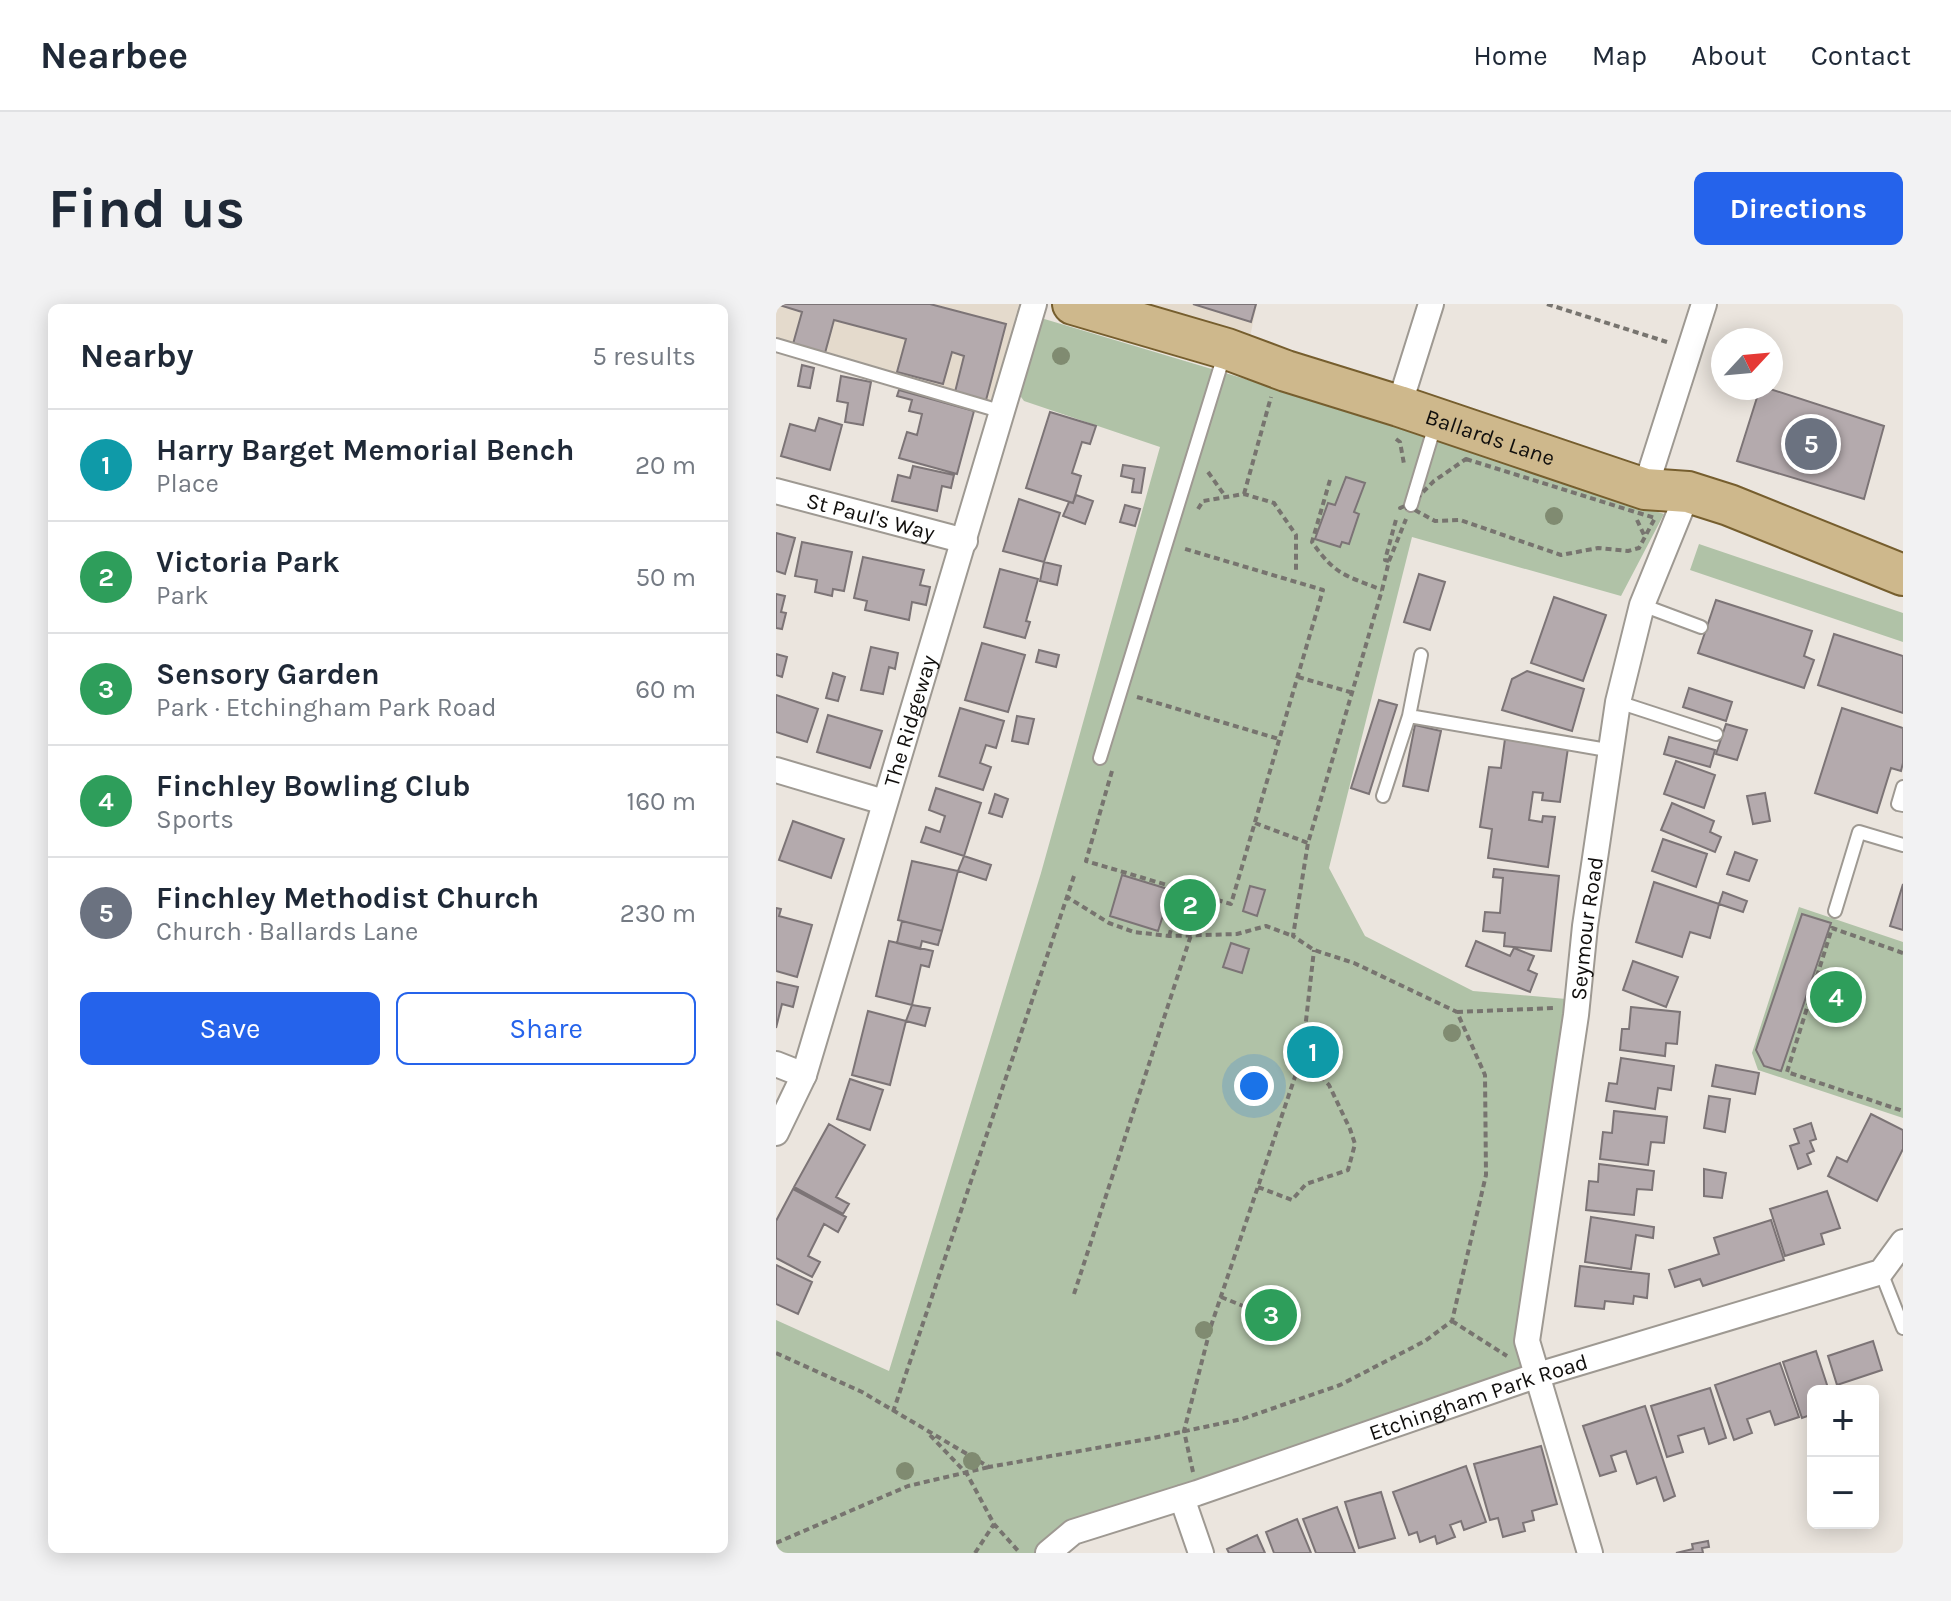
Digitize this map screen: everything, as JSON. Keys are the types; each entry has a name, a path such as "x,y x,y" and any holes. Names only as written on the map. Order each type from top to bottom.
{"main road":[{"name":"Ballards Lane","path":"1073,304 1227,349 1322,384 1395,421 1436,419 1638,500 1688,492 1900,566"}],"street":[{"name":"The Ridgeway","path":"776,1133 804,1075 1034,304"},
{"path":"1395,421 1431,304"},
{"path":"1638,500 1704,304"},
{"name":"St Paul's Way","path":"776,491 965,541"},
{"name":"Seymour Road","path":"1590,1553 1527,1341 1577,1008 1585,926 1618,702 1642,605 1688,492"},
{"path":"776,770 884,802"},
{"path":"776,1064 804,1075"},
{"path":"1881,1272 1903,1242"},
{"name":"Etchingham Park Road","path":"1048,1553 1073,1532 1190,1496 1538,1375 1881,1272"},
{"path":"1190,1496 1201,1553"}],"lane":[{"path":"776,345 1003,412"},
{"path":"1100,758 1227,349"},
{"path":"1407,504 1436,419"},
{"path":"1642,605 1701,627"},
{"path":"1383,796 1409,716 1421,655"},
{"path":"1618,702 1716,734"},
{"path":"1409,716 1613,751"},
{"path":"1903,787 1898,804 1903,805"},
{"path":"1835,911 1859,832 1903,845"},
{"path":"1881,1272 1903,1328"}],"path":[{"path":"1547,304 1568,307 1690,349"},
{"path":"1244,494 1272,393 1280,395"},
{"path":"1395,421 1405,467"},
{"path":"1389,561 1385,560 1407,504 1466,459 1638,500 1655,518 1639,548 1628,551 1598,548 1561,555 1460,520 1435,521 1407,504"},
{"path":"1330,480 1312,542 1328,565 1339,573 1382,590"},
{"path":"1195,513 1203,501 1244,494 1274,503 1296,535 1296,571"},
{"path":"1638,500 1645,537"},
{"path":"1293,936 1308,843 1407,504"},
{"path":"1112,771 1086,861 1231,904 1323,590 1177,547"},
{"path":"1298,677 1350,692"},
{"path":"1134,696 1279,739"},
{"path":"1255,823 1308,843"},
{"path":"893,1412 1074,876"},
{"path":"1067,897 1109,923 1134,932 1169,936 1237,934 1266,926 1457,1012 1534,1007 1577,1008"},
{"path":"1169,936 1181,897"},
{"path":"1903,953 1832,928 1787,1072 1903,1111"},
{"path":"1074,1294 1191,935"},
{"path":"1190,1496 1184,1431 1221,1297 1302,1056 1314,950"},
{"path":"776,1543 908,1486 989,1467 1242,1419 1340,1385 1425,1341 1452,1321 1486,1175 1485,1075 1457,1012"},
{"path":"1258,1187 1292,1200 1306,1184 1348,1170 1355,1144 1350,1129 1329,1085 1302,1056"},
{"path":"1221,1297 1263,1314"},
{"path":"1269,1308 1276,1308 1284,1315 1283,1322 1275,1329 1269,1328 1264,1323 1263,1314 1269,1308"},
{"path":"1452,1321 1538,1375"},
{"path":"776,1353 862,1392 989,1467"},
{"path":"926,1431 967,1474 994,1524 1020,1553"},
{"path":"975,1553 994,1524"}],"shaded area":[{"path":"776,304 1034,304 1002,412 776,348"},
{"path":"1144,304 1257,304 1250,337"}],"green space":[{"path":"1041,318 1322,402 1664,514 1621,596 1412,537 1329,868 1365,936 1473,991 1578,1000 1535,1374 1187,1496 1060,1553 776,1553 776,1320 889,1371 1041,873 1160,447 1024,401 1018,393"},
{"path":"1699,544 1903,613 1903,642 1690,570"},
{"path":"1799,907 1903,942 1903,1118 1758,1070 1752,1053"}],"building":[{"path":"776,304 930,304 1006,324 985,404 954,396 964,356 952,352 943,384 897,372 906,339 834,320 825,353 793,344 802,312"},
{"path":"1193,304 1256,304 1251,322"},
{"path":"802,365 814,368 810,388 798,386"},
{"path":"841,376 871,382 863,425 845,422 848,403 837,401"},
{"path":"899,390 974,411 957,474 899,458 907,432 917,435 922,414 909,411 912,400 897,396"},
{"path":"1783,393 1884,426 1864,499 1737,461 1756,400 1783,400"},
{"path":"1050,412 1096,426 1090,444 1082,442 1072,473 1081,476 1073,503 1026,488"},
{"path":"819,418 842,425 830,470 781,456 790,424 815,431"},
{"path":"1123,465 1145,468 1141,493 1132,492 1134,479 1121,476"},
{"path":"913,466 954,475 951,488 942,486 937,511 892,501 898,475 910,478"},
{"path":"1346,477 1365,483 1354,512 1359,514 1349,544 1342,542 1340,547 1315,539 1328,503 1335,505"},
{"path":"1076,495 1093,501 1085,524 1063,516"},
{"path":"1019,499 1060,513 1044,562 1003,551"},
{"path":"1125,505 1140,509 1135,526 1120,522"},
{"path":"776,533 795,538 785,574 776,571"},
{"path":"802,542 852,552 844,591 833,589 832,596 815,592 817,580 795,576"},
{"path":"863,557 924,570 920,585 930,587 926,605 912,602 909,620 865,610 867,601 854,598"},
{"path":"1044,562 1061,566 1057,585 1040,581"},
{"path":"1000,569 1038,579 1026,621 1030,622 1025,638 984,627"},
{"path":"1419,574 1445,582 1430,630 1404,622"},
{"path":"776,594 785,596 781,612 786,613 782,629 776,628"},
{"path":"1554,597 1606,615 1583,681 1531,663"},
{"path":"1716,600 1812,631 1804,656 1814,660 1804,688 1698,653"},
{"path":"1834,634 1903,656 1903,713 1818,685"},
{"path":"982,643 1025,655 1008,712 965,700"},
{"path":"871,647 898,653 895,669 889,667 883,694 861,690"},
{"path":"1039,650 1059,655 1056,667 1036,662"},
{"path":"776,654 787,657 782,677 776,675"},
{"path":"1527,671 1584,689 1572,731 1502,710 1512,679"},
{"path":"833,673 845,677 838,701 826,698"},
{"path":"1689,688 1732,702 1726,721 1683,707"},
{"path":"776,695 818,709 807,742 776,732"},
{"path":"1379,700 1397,705 1369,794 1351,788"},
{"path":"960,708 1004,721 996,748 986,745 980,763 991,767 983,790 939,776"},
{"path":"1842,708 1903,728 1901,771 1891,768 1877,813 1815,793"},
{"path":"828,715 882,731 870,768 817,752"},
{"path":"1017,716 1034,719 1028,744 1012,741"},
{"path":"1726,724 1747,730 1737,760 1716,754"},
{"path":"1415,725 1441,731 1428,791 1403,786"},
{"path":"1669,737 1715,750 1710,767 1664,754"},
{"path":"1505,739 1568,748 1560,802 1542,800 1543,793 1533,792 1529,820 1542,822 1543,816 1555,817 1548,867 1488,858 1492,829 1480,827 1489,767 1501,768"},
{"path":"1676,761 1715,775 1704,808 1664,794"},
{"path":"936,788 981,803 964,856 921,842 926,827 940,832 945,816 929,810"},
{"path":"1765,793 1770,821 1753,824 1747,796"},
{"path":"995,794 1008,799 1002,817 989,813"},
{"path":"1672,803 1714,821 1710,832 1721,837 1715,852 1661,830"},
{"path":"793,821 844,839 831,878 779,860"},
{"path":"1663,839 1707,854 1696,887 1652,871"},
{"path":"1735,852 1757,860 1749,881 1727,874"},
{"path":"964,856 991,865 986,880 958,871"},
{"path":"912,861 958,871 942,931 898,920"},
{"path":"1494,869 1559,876 1551,951 1504,946 1505,933 1483,931 1485,912 1500,913 1503,878 1493,877"},
{"path":"1122,875 1171,890 1158,931 1110,916"},
{"path":"1654,882 1719,904 1710,938 1690,932 1682,957 1636,942"},
{"path":"1903,884 1903,930 1890,926"},
{"path":"1250,886 1265,890 1257,916 1243,911"},
{"path":"1723,892 1747,901 1743,912 1719,904"},
{"path":"776,908 781,909 779,916 812,925 797,977 776,971"},
{"path":"1802,914 1831,923 1781,1071 1764,1066 1756,1050"},
{"path":"902,921 942,931 938,945 922,941 920,949 897,943"},
{"path":"889,941 933,951 929,967 921,965 912,1005 876,996"},
{"path":"1476,941 1510,956 1514,948 1534,956 1528,970 1537,974 1530,992 1466,966"},
{"path":"1231,943 1249,949 1242,973 1223,967"},
{"path":"1633,961 1678,977 1666,1007 1623,990"},
{"path":"776,982 798,987 793,1007 782,1004 776,1028"},
{"path":"912,1005 930,1008 925,1026 906,1021"},
{"path":"1631,1007 1680,1012 1677,1044 1666,1043 1665,1056 1620,1050 1622,1029 1629,1029"},
{"path":"868,1011 906,1021 890,1085 852,1075"},
{"path":"1621,1058 1674,1066 1671,1090 1658,1088 1655,1109 1606,1101 1609,1083 1617,1084"},
{"path":"1716,1065 1759,1073 1755,1094 1712,1086"},
{"path":"850,1079 883,1090 870,1130 837,1119"},
{"path":"1709,1096 1730,1099 1725,1132 1704,1128"},
{"path":"1614,1111 1667,1117 1664,1143 1651,1142 1648,1165 1600,1159 1603,1132 1612,1133"},
{"path":"1871,1114 1903,1130 1903,1149 1877,1201 1828,1176 1837,1157 1847,1162"},
{"path":"1811,1123 1816,1139 1810,1141 1814,1151 1807,1154 1811,1164 1798,1169 1790,1146 1799,1143 1794,1129"},
{"path":"829,1124 865,1145 836,1197 849,1204 843,1214 794,1187"},
{"path":"1599,1164 1654,1171 1652,1190 1637,1189 1634,1215 1586,1210 1589,1181 1598,1182"},
{"path":"1704,1169 1726,1173 1722,1198 1704,1196"},
{"path":"793,1189 846,1217 838,1232 824,1224 808,1256 820,1262 812,1277 776,1258 776,1221"},
{"path":"1827,1191 1840,1228 1821,1234 1824,1244 1785,1256 1770,1209"},
{"path":"1591,1217 1654,1227 1653,1238 1636,1235 1631,1269 1585,1262"},
{"path":"1771,1220 1784,1260 1703,1286 1700,1279 1675,1287 1669,1270 1719,1254 1714,1238"},
{"path":"776,1265 812,1282 798,1314 776,1304"},
{"path":"1580,1266 1649,1274 1647,1298 1634,1296 1633,1304 1605,1301 1604,1309 1575,1306"},
{"path":"1873,1341 1882,1370 1837,1385 1828,1356"},
{"path":"1816,1351 1827,1385 1807,1385 1807,1416 1802,1418 1783,1362"},
{"path":"1780,1363 1799,1417 1775,1425 1770,1411 1747,1419 1752,1433 1734,1440 1715,1385"},
{"path":"1710,1388 1726,1438 1709,1444 1704,1428 1678,1436 1683,1452 1667,1457 1651,1406"},
{"path":"1645,1406 1675,1496 1664,1501 1656,1477 1637,1484 1626,1451 1611,1456 1616,1471 1600,1476 1583,1426"},
{"path":"1541,1446 1557,1504 1532,1511 1534,1520 1523,1523 1525,1531 1503,1537 1498,1518 1490,1520 1474,1464"},
{"path":"1466,1466 1486,1522 1464,1530 1461,1521 1450,1525 1455,1537 1437,1544 1435,1536 1420,1542 1417,1532 1409,1535 1393,1492"},
{"path":"1381,1492 1395,1538 1359,1548 1345,1502"},
{"path":"1337,1507 1355,1553 1316,1553 1303,1519"},
{"path":"1297,1519 1311,1553 1274,1553 1266,1532"},
{"path":"1257,1535 1265,1553 1229,1553 1227,1549"},
{"path":"1708,1541 1709,1547 1702,1548 1703,1553 1676,1553 1693,1549 1692,1544"}],"place":[{"name":"Finchley Methodist Church","path":"1811,444"},
{"name":"Victoria Park","path":"1190,905"},
{"name":"Finchley Bowling Club","path":"1836,997"},
{"name":"Harry Barget Memorial Bench","path":"1313,1052"},
{"name":"Sensory Garden","path":"1271,1315"}]}
